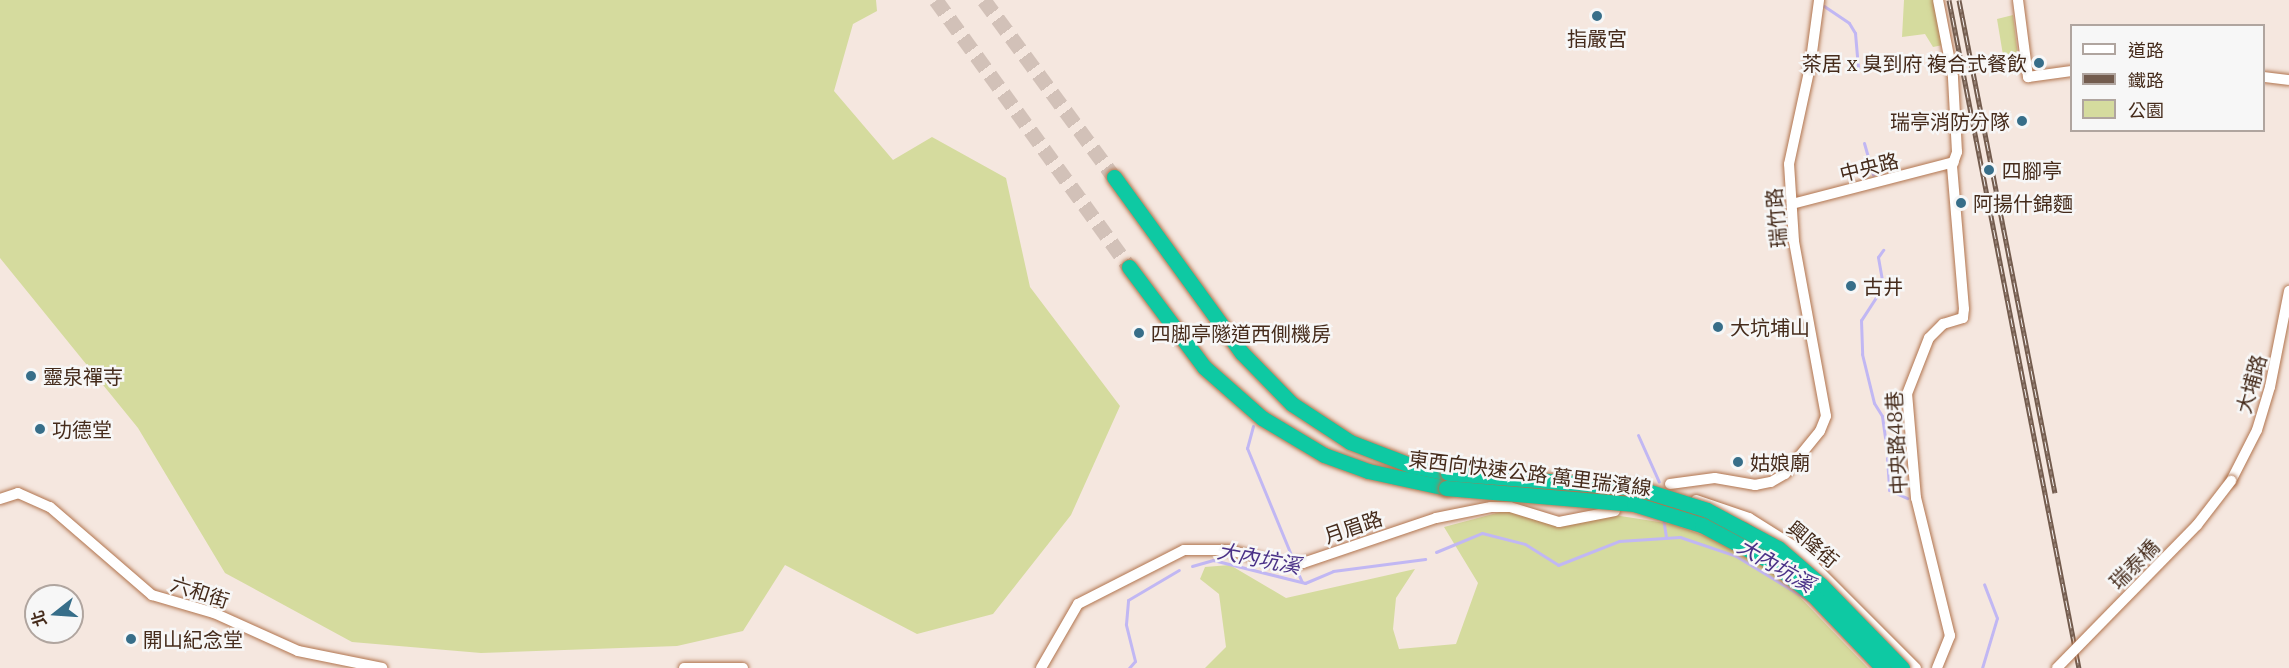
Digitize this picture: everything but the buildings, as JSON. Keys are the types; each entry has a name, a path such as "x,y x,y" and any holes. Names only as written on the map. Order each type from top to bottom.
{"highway":[{"name":"東西向快速公路 萬里瑞濱線","path":"1114,177 1242,353 1292,404 1319,424 1372,452 1447,480 1637,488 1707,510 1778,548 1821,585 1902,668"},
{"name":"東西向快速公路 萬里瑞濱線","path":"1129,267 1204,367 1262,418 1335,459 1368,471 1634,504 1702,525 1770,561 1813,595 1883,668"}],"street":[{"name":"瑞竹路","path":"1665,487 1715,478 1755,485 1771,482 1785,474 1821,431 1826,416 1794,242 1792,204 1791,140 1810,67 1819,0"},
{"path":"1938,0 1953,77 1954,162"},
{"path":"2018,0 2028,77 2070,70"},
{"path":"2265,77 2289,80"},
{"name":"中央路","path":"1792,204 1954,162"},
{"name":"中央路48巷","path":"1937,668 1950,636 1916,498 1907,394 1929,338 1943,324 1963,318 1954,162"},
{"name":"大埔路","path":"2231,481 2263,408 2281,343 2289,291"},
{"name":"瑞泰橋","path":"2056,668 2197,525 2231,481"},
{"name":"興隆街","path":"1665,487 1739,513 1795,547 1916,668"},
{"name":"六和街","path":"0,499 18,493 50,507 152,596 214,613 298,651 382,668"},
{"name":"月眉路","path":"1041,668 1078,604 1184,550 1221,549 1282,564 1303,563 1436,518 1491,507 1510,507 1559,522 1615,511"},
{"path":"684,668 743,668"}],"green space":[{"path":"0,0 876,0 877,11 853,24 834,91 893,160 932,137 1006,178 1030,287 1120,406 1071,515 993,614 917,634 785,565 743,631 677,646 481,653 352,642 225,573 138,428 0,258"},
{"path":"1904,0 1934,0 1943,45 1933,47 1925,34 1902,37"},
{"path":"2013,15 2019,64 2005,67 1997,19"},
{"path":"1508,510 1558,526 1614,515 1672,524 1722,542 1753,557 1796,593 1868,668 1205,668 1226,647 1219,594 1200,579 1205,567 1230,565 1286,598 1415,569 1396,598 1393,629 1399,649 1456,644 1478,583 1444,527"}],"waterway":[{"path":"1824,6 1849,23 1855,33 1858,69"},
{"path":"1864,143 1873,175"},
{"path":"1882,280 1878,257 1883,250"},
{"path":"1882,288 1861,320 1862,354 1874,403 1882,416 1887,452"},
{"path":"1253,426 1247,448 1291,555"},
{"path":"1638,435 1659,482"},
{"path":"1887,458 1889,490 1907,498"},
{"path":"1663,518 1666,538"},
{"name":"大內坑溪","path":"1436,552 1482,533 1525,544 1558,565 1619,541 1680,537 1736,556 1808,600"},
{"name":"大內坑溪","path":"1192,566 1213,560 1305,583 1333,571 1425,559"},
{"name":"大內坑溪","path":"1129,668 1135,661 1126,624 1128,600 1179,570"},
{"path":"1297,571 1302,582"},
{"path":"1982,668 1997,618 1984,584"}],"tunnel":[{"path":"936,0 1129,267"},
{"path":"984,0 1114,177"}],"railway":[{"path":"1949,0 2079,668"},
{"path":"1959,0 2055,493"}],"place":[{"name":"指嚴宮","path":"1597,16"},
{"name":"茶居 x 臭到府 複合式餐飲","path":"2039,63"},
{"name":"瑞亭消防分隊","path":"2022,121"},
{"name":"四腳亭","path":"1989,170"},
{"name":"阿揚什錦麵","path":"1961,203"},
{"name":"古井","path":"1851,286"},
{"name":"大坑埔山","path":"1718,327"},
{"name":"四脚亭隧道西側機房","path":"1139,333"},
{"name":"靈泉禪寺","path":"31,376"},
{"name":"功德堂","path":"40,429"},
{"name":"姑娘廟","path":"1738,462"},
{"name":"開山紀念堂","path":"131,639"}]}
